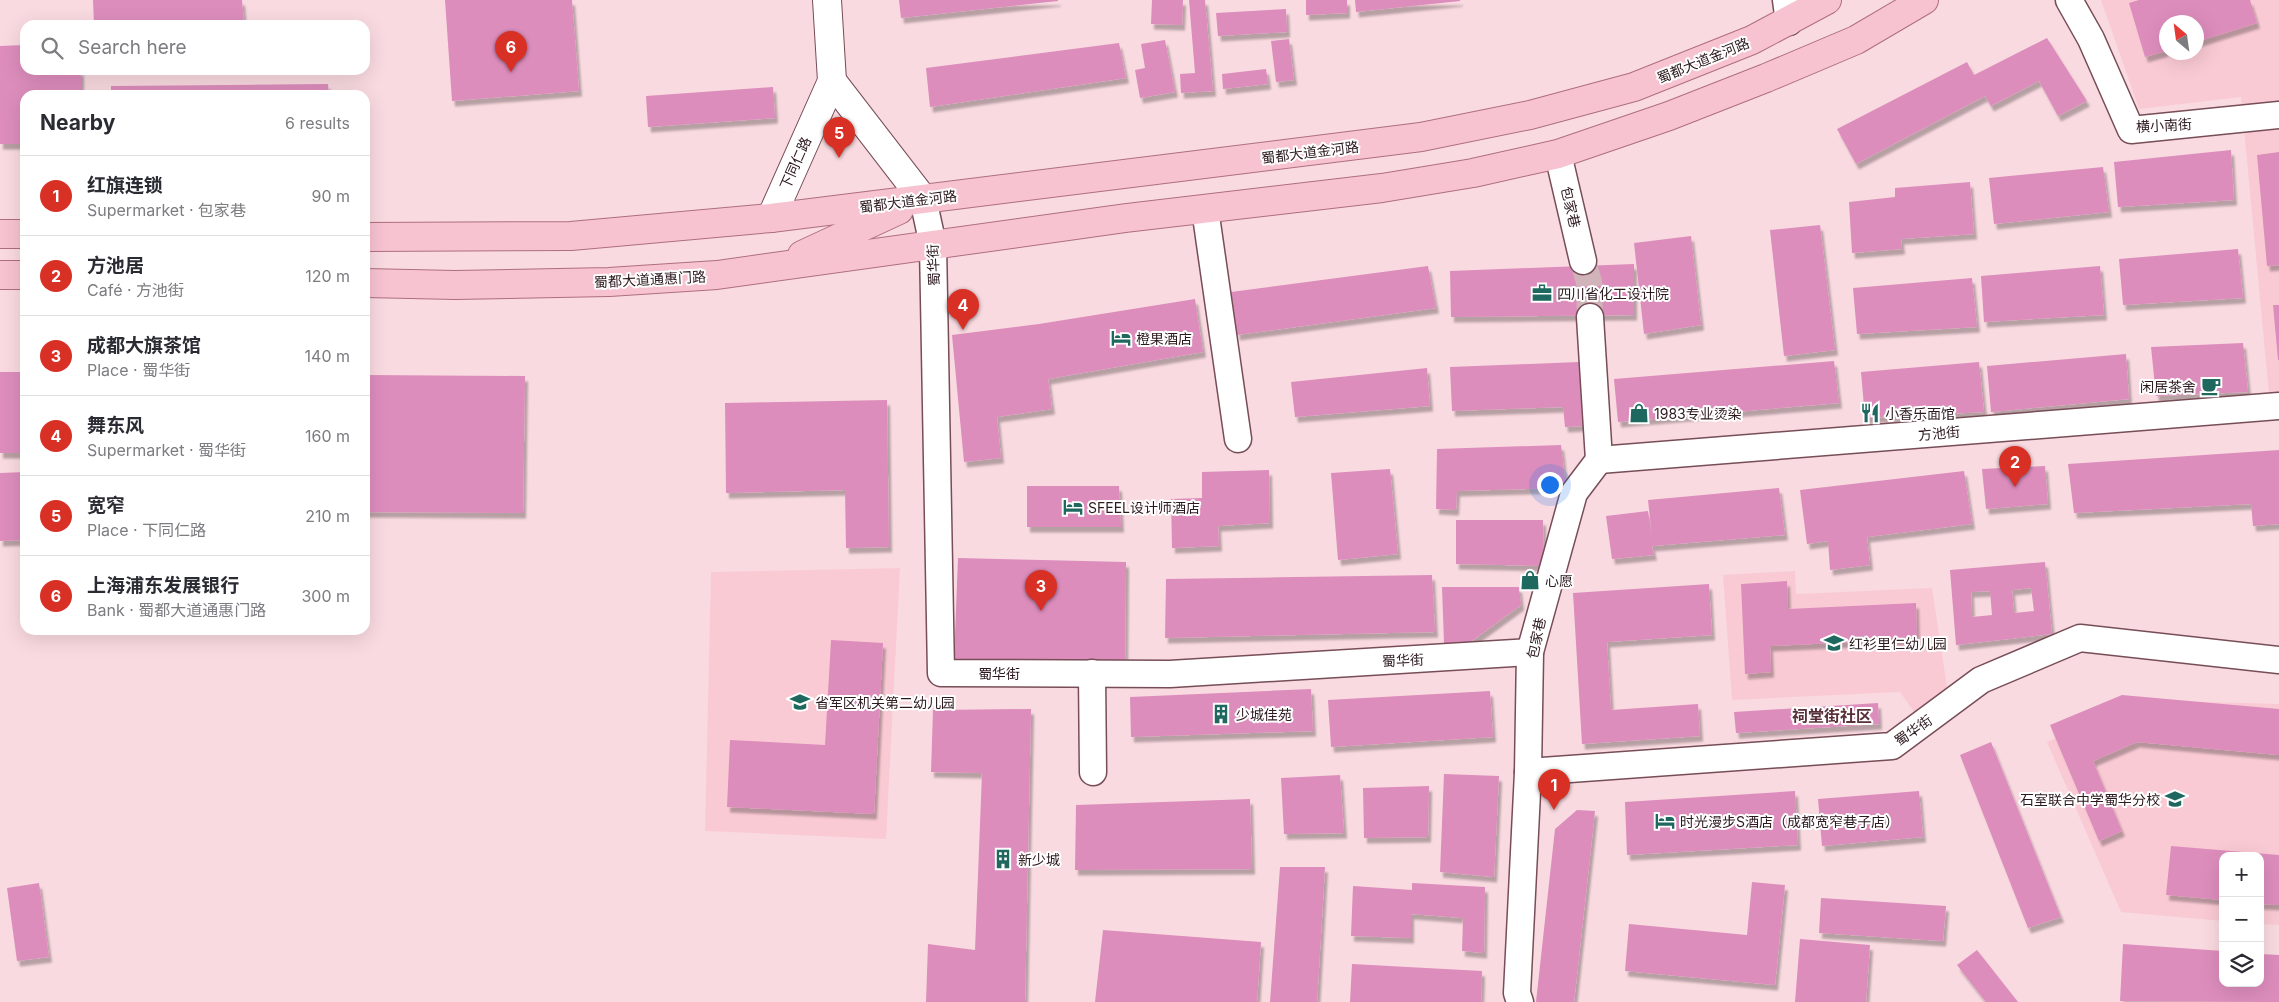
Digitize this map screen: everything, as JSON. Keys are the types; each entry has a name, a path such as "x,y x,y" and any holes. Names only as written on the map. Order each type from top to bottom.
{"main road":[{"name":"蜀都大道金河路","path":"771,218 1402,140 1503,121 1634,87 1752,40 1788,11 1827,0"},
{"path":"933,245 1206,208 1382,188 1474,173 1558,154 1668,116 1766,78 1856,40 1924,0"},
{"path":"774,267 923,199"},
{"path":"370,237 570,236 771,218"},
{"path":"0,234 20,234"},
{"name":"蜀都大道通惠门路","path":"370,283 455,285 609,282 718,274 933,245"},
{"path":"0,275 20,275"}],"street":[{"name":"下同仁路","path":"771,218 832,81 826,0"},
{"name":"横小南街","path":"2069,0 2091,39 2131,130 2279,115"},
{"path":"832,81 923,199"},
{"name":"包家巷","path":"1558,154 1584,261"},
{"name":"蜀华街","path":"923,199 933,245 941,673 1170,674 1530,652"},
{"path":"1206,208 1238,439"},
{"path":"1590,317 1599,460"},
{"name":"方池街","path":"1599,460 2279,406"},
{"name":"包家巷","path":"1520,1002 1517,993 1528,772 1530,652 1574,493 1599,460"},
{"name":"蜀华街","path":"1528,772 1892,746 1981,680 2080,638 2279,660"},
{"path":"1092,673 1093,772"}],"shaded area":[{"path":"2101,0 2279,0 2279,393 2269,394 2241,97 2139,109"},
{"name":"省军区机关第二幼儿园","path":"900,568 886,839 705,831 711,572"},
{"name":"红衫里仁幼儿园","path":"1795,571 1796,594 1932,588 1948,694 1914,712 1900,692 1732,700 1723,575"},
{"name":"石室联合中学蜀华分校","path":"2140,700 2279,704 2279,925 2264,924 2264,852 2219,852 2219,921 2121,912 2047,742"}],"building":[{"path":"93,0 242,0 244,20 94,20"},
{"path":"445,0 572,0 579,91 452,101"},
{"path":"899,0 1058,0 1058,1 901,18"},
{"path":"1152,0 1183,0 1182,25 1151,24"},
{"path":"1189,0 1205,0 1213,91 1181,93 1180,74 1195,73"},
{"path":"1306,0 1347,0 1347,13 1306,15"},
{"path":"1355,0 1460,0 1460,1 1356,12"},
{"path":"2139,0 2250,0 2257,23 2204,40 2204,15 2159,15 2159,53 2145,57 2129,3"},
{"path":"1286,9 1287,32 1218,36 1216,13"},
{"path":"2047,38 2087,101 2058,116 2039,81 1991,106 1985,96 1856,164 1837,129 1967,62 1974,75"},
{"path":"1289,39 1294,80 1276,82 1271,41"},
{"path":"1165,40 1175,92 1140,98 1135,70 1145,68 1141,44"},
{"path":"1119,43 1126,78 930,107 926,68"},
{"path":"20,45 20,75 81,75 81,90 20,90 20,144 0,144 0,46"},
{"path":"1266,69 1268,84 1223,89 1222,74"},
{"path":"328,84 329,90 111,90 111,86"},
{"path":"773,87 775,118 648,127 646,96"},
{"path":"2231,150 2234,200 2118,207 2114,162"},
{"path":"2279,152 2279,265 2267,266 2257,155"},
{"path":"2103,167 2109,212 1994,224 1989,178"},
{"path":"1970,182 1974,234 1901,239 1902,249 1852,253 1849,202 1895,197 1895,188"},
{"path":"1820,225 1835,350 1784,356 1770,230"},
{"path":"1691,236 1701,325 1644,334 1634,243"},
{"path":"2238,249 2243,298 2123,305 2119,259"},
{"name":"四川省化工设计院","path":"1634,264 1634,315 1451,317 1450,271"},
{"path":"1428,266 1436,308 1237,335 1231,292"},
{"path":"2100,266 2104,315 1984,322 1981,276"},
{"path":"1972,278 1977,327 1857,334 1853,288"},
{"path":"1195,299 1203,352 1048,379 1052,409 997,417 1001,458 964,462 952,335 1039,324"},
{"path":"2273,305 2279,305 2279,360 2278,360"},
{"path":"2243,343 2248,392 2156,396 2151,347"},
{"path":"2126,354 2129,399 1991,412 1987,366"},
{"path":"1834,361 1839,403 1618,422 1614,379"},
{"path":"1579,362 1582,426 1565,427 1563,407 1452,411 1450,367"},
{"path":"1979,362 1984,412 1865,418 1861,372"},
{"path":"1427,368 1430,406 1295,417 1291,382"},
{"path":"0,372 20,372 20,453 0,453"},
{"path":"370,375 525,376 523,513 370,512"},
{"path":"887,400 889,547 846,548 845,490 726,493 725,403"},
{"path":"1561,445 1566,488 1457,491 1456,510 1436,509 1437,449"},
{"path":"2279,450 2279,524 2253,526 2251,504 2074,513 2068,464"},
{"path":"2045,466 2048,504 1986,509 1982,469"},
{"path":"1390,469 1398,554 1338,560 1331,473"},
{"path":"1269,470 1270,523 1218,526 1219,546 1172,548 1171,499 1202,498 1202,472"},
{"path":"1964,471 1972,524 1867,537 1870,565 1830,570 1828,541 1807,544 1800,490"},
{"path":"20,472 20,540 0,541 0,473"},
{"name":"SFEEL设计师酒店","path":"1027,486 1119,486 1121,527 1027,527"},
{"path":"1779,488 1785,535 1652,546 1654,555 1612,559 1606,516 1648,511 1652,537 1648,500"},
{"path":"1456,520 1543,520 1544,566 1456,564"},
{"path":"958,558 1126,562 1125,665 954,661"},
{"path":"2045,562 2052,634 1956,645 1950,570","holes":["2031,588 2034,611 2014,613 2012,590","1990,591 1992,615 1972,617 1971,592"]},
{"path":"1432,575 1435,632 1165,638 1166,579"},
{"path":"1787,581 1788,609 1916,603 1917,639 1770,646 1771,672 1745,674 1741,584"},
{"path":"1709,584 1712,635 1607,642 1611,710 1698,704 1700,736 1582,744 1573,593"},
{"path":"1442,587 1519,587 1521,605 1469,643 1444,643"},
{"path":"831,640 883,643 874,814 727,807 730,740 825,745"},
{"name":"少城佳苑","path":"1311,689 1313,731 1131,737 1130,697"},
{"path":"1490,691 1493,737 1331,747 1328,700"},
{"path":"2122,695 2279,709 2279,755 2137,742 2093,761 2122,831 2099,841 2050,725"},
{"path":"1878,703 1879,724 1736,733 1734,712"},
{"name":"新少城","path":"1031,709 1025,1002 926,1002 928,944 975,950 982,773 931,772 933,710"},
{"path":"1991,742 2061,917 2028,928 1960,755"},
{"path":"1444,774 1499,776 1494,877 1440,872"},
{"path":"1340,775 1344,833 1284,834 1281,778"},
{"path":"1429,786 1428,837 1364,838 1363,788"},
{"path":"1795,791 1798,845 1627,855 1625,802"},
{"path":"1919,791 1923,837 1822,846 1818,799"},
{"path":"1250,799 1252,869 1075,870 1076,805"},
{"path":"1577,810 1595,811 1574,1002 1536,1002 1555,829"},
{"path":"2171,846 2243,852 2219,852 2219,900 2166,895"},
{"path":"2264,854 2279,855 2279,905 2264,904"},
{"path":"1280,867 1325,867 1317,1002 1270,1002"},
{"path":"1752,882 1785,885 1775,985 1625,971 1629,924 1747,935"},
{"path":"39,883 49,957 17,961 7,888"},
{"path":"1412,883 1485,887 1484,953 1462,951 1463,918 1411,914 1411,938 1351,936 1353,886 1412,890"},
{"path":"1821,898 1946,906 1943,941 1819,933"},
{"path":"1103,930 1261,942 1257,1002 1095,1002"},
{"path":"1800,939 1870,945 1866,1002 1795,1002"},
{"path":"2123,944 2219,951 2219,987 2264,987 2264,954 2279,955 2279,1002 2120,1001"},
{"path":"1977,950 2018,1002 1986,1002 1957,965"},
{"path":"1352,964 1482,971 1481,1002 1350,1002"}],"tunnel":[{"path":"1583,261 1589,282 1590,317"}],"place":[{"name":"上海浦东发展银行","path":"511,72"},
{"name":"宽窄","path":"839,158"},
{"name":"四川省化工设计院","path":"1542,293"},
{"name":"舞东风","path":"963,330"},
{"name":"橙果酒店","path":"1121,338"},
{"name":"闲居茶舍","path":"2211,386"},
{"name":"1983专业烫染","path":"1639,413"},
{"name":"小香乐面馆","path":"1870,413"},
{"name":"方池居","path":"2015,487"},
{"name":"SFEEL设计师酒店","path":"1073,507"},
{"name":"心愿","path":"1530,580"},
{"name":"成都大旗茶馆","path":"1041,611"},
{"name":"红衫里仁幼儿园","path":"1834,643"},
{"name":"省军区机关第二幼儿园","path":"800,702"},
{"name":"少城佳苑","path":"1221,714"},
{"name":"石室联合中学蜀华分校","path":"2175,799"},
{"name":"红旗连锁","path":"1554,810"},
{"name":"时光漫步S酒店（成都宽窄巷子店）","path":"1665,821"},
{"name":"新少城","path":"1003,859"}],"district":[{"name":"祠堂街社区","path":"1832,716"}]}
